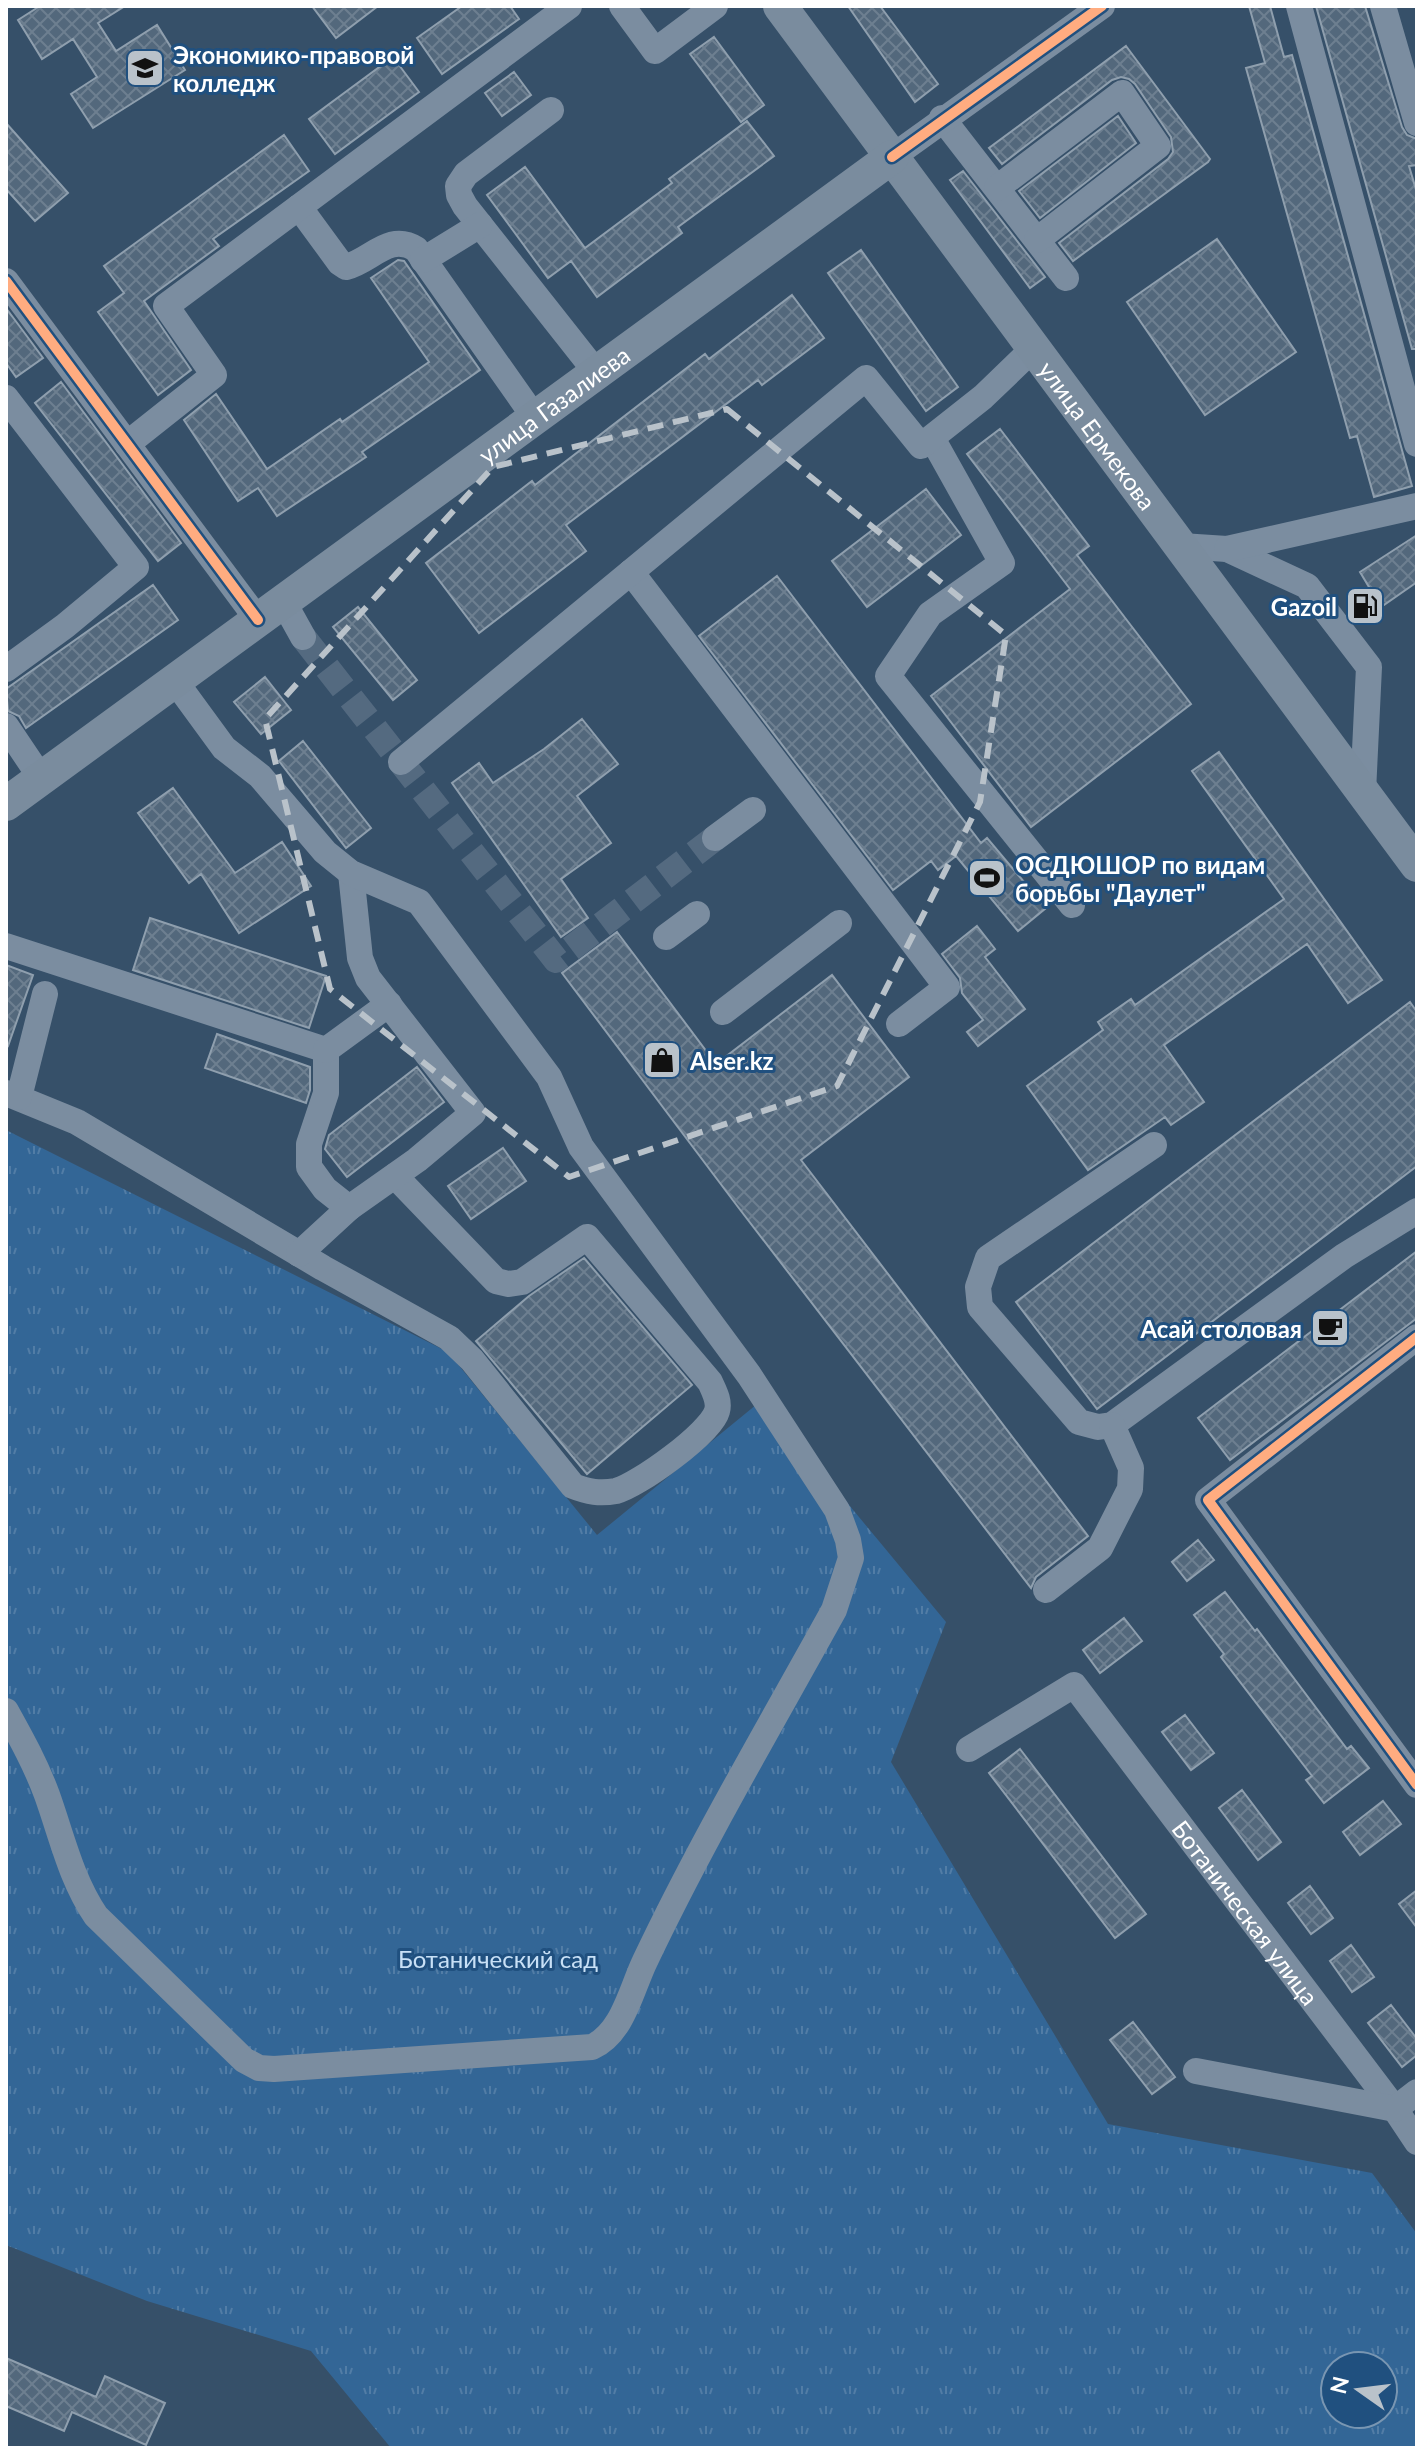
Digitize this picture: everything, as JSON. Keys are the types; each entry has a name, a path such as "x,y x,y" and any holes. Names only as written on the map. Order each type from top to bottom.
{"main road":[{"name":"улица Ермекова","path":"780,6 1417,865"},
{"name":"улица Газалиева","path":"6,804 892,157"}],"street":[{"path":"127,444 214,375 166,306 569,6"},
{"path":"622,6 655,51 715,6"},
{"path":"1299,6 1417,444"},
{"path":"1383,6 1417,123"},
{"name":"улица Газалиева","path":"892,157 1089,10"},
{"path":"997,188 1122,93 1158,146 1037,240"},
{"path":"551,110 466,174 458,186 465,206 596,372"},
{"path":"942,118 1066,278"},
{"path":"299,207 346,267 357,264 387,244 410,245 535,418"},
{"path":"423,260 480,225"},
{"path":"6,281 127,444 270,611 303,637"},
{"path":"401,762 866,378 921,446 983,397 1034,348"},
{"path":"6,398 136,567 65,626 6,669"},
{"path":"932,438 1002,563 930,614 888,676 1072,905"},
{"path":"1181,546 1227,549 1417,506"},
{"path":"1227,549 1307,586 1369,667 1363,792"},
{"path":"631,572 947,987 899,1024"},
{"path":"6,1711 28,1750 82,1895 96,1916 244,2060 259,2068 274,2069 592,2047 605,2041 619,2021 664,1920 834,1610 851,1558 837,1510 749,1375 581,1147 549,1077 419,902 351,873 325,852 260,776 224,748 175,681"},
{"path":"6,726 41,778"},
{"path":"715,838 753,810"},
{"path":"299,1254 349,1208 395,1176 473,1113 368,978 360,958 351,873"},
{"path":"666,937 697,914"},
{"path":"723,1012 839,923"},
{"path":"6,946 326,1050"},
{"path":"45,994 12,1095 77,1122 299,1254 449,1338 472,1360 573,1486 587,1492 619,1490 643,1477 709,1425 717,1412 718,1400 710,1382 587,1237 522,1282 509,1284 496,1281 395,1176"},
{"path":"326,1050 389,1004"},
{"path":"326,1050 326,1093 309,1144 309,1167 325,1189 349,1208"},
{"path":"1154,1145 988,1258 978,1287 980,1307 1079,1422 1098,1427 1112,1425 1344,1256 1417,1211"},
{"path":"1417,1337 1208,1500 1417,1785"},
{"path":"1046,1590 1100,1548 1130,1489 1131,1468 1112,1425"},
{"name":"Ботаническая улица","path":"969,1749 1074,1685 1417,2142"},
{"path":"1196,2071 1395,2109 1417,2092"}],"highlighted area":[{"path":"727,409 1006,635 980,802 837,1086 569,1177 330,989 265,719 493,467"}],"green space":[{"name":"Ботанический сад","path":"6,1130 448,1352 597,1535 762,1400 946,1622 891,1762 1108,2124 1372,2173 1417,2234 1417,2448 391,2448 311,2351 147,2301 6,2245"}],"building":[{"path":"40,6 125,6 98,23 116,51 157,25 185,70 93,128 71,94 97,77 73,39 42,59 18,20"},
{"path":"312,6 378,6 336,38"},
{"path":"462,6 510,6 519,19 442,74 417,38"},
{"path":"848,6 880,6 938,84 915,102"},
{"path":"1249,6 1270,6 1284,57 1292,55 1412,486 1374,497 1357,436 1350,438 1246,68 1265,63"},
{"path":"1316,6 1365,6 1402,127 1407,135 1417,139 1417,165 1409,166 1417,193 1417,349 1412,349"},
{"path":"714,37 764,105 741,122 690,54"},
{"path":"1126,46 1210,159 1073,261 1059,243 1173,152 1171,137 1135,84 1121,77 1112,80 1002,164 989,148"},
{"path":"393,57 419,92 335,154 309,119"},
{"path":"514,72 531,95 502,116 485,93"},
{"path":"1118,116 1136,143 1040,218 1019,191"},
{"path":"747,121 774,156 678,227 682,233 597,297 571,261 548,278 487,195 525,167 585,248 672,183 669,179"},
{"path":"6,123 68,193 35,221 6,189"},
{"path":"284,135 309,171 213,239 219,246 144,301 191,370 158,395 98,312 124,293 104,266"},
{"path":"963,171 1045,277 1030,288 950,180"},
{"path":"1217,239 1296,352 1205,415 1127,302"},
{"path":"861,250 958,387 926,411 828,273"},
{"path":"398,260 404,261 480,370 362,452 366,457 277,516 258,488 238,501 184,420 216,394 267,469 429,362 371,278"},
{"path":"792,295 824,338 762,385 758,380 566,525 586,551 479,633 426,563 532,481 535,485 705,354 709,359"},
{"path":"6,308 43,358 16,377 6,363"},
{"path":"61,382 181,543 158,561 35,403"},
{"path":"1000,429 1089,546 1077,555 1191,704 1031,827 931,696 1070,589 967,454"},
{"path":"926,489 961,535 867,607 832,561"},
{"path":"1417,535 1417,582 1381,607 1360,572"},
{"path":"777,576 981,843 987,838 1046,908 1018,931 956,856 938,870 931,861 893,890 699,636"},
{"path":"153,585 178,620 26,728 19,716 8,711 6,689"},
{"path":"358,607 417,680 393,700 333,627"},
{"path":"265,677 291,710 261,734 234,702"},
{"path":"582,719 618,764 577,796 611,843 561,879 588,918 561,937 452,783 479,763 493,783"},
{"path":"303,741 371,828 346,848 279,761"},
{"path":"1219,752 1382,980 1348,1003 1307,944 1164,1045 1204,1102 1171,1125 1165,1117 1088,1170 1027,1086 1103,1030 1098,1022 1131,999 1135,1005 1284,899 1192,771"},
{"path":"173,788 235,873 282,842 311,886 239,933 201,874 189,883 138,813"},
{"path":"150,918 326,976 309,1028 133,970"},
{"path":"977,926 995,949 985,957 1025,1009 978,1046 967,1032 983,1020 962,993 960,978 942,954"},
{"path":"617,932 716,1064 832,975 909,1077 801,1160 1088,1536 1036,1577 1031,1588 562,973"},
{"path":"6,965 33,975 8,1046 6,1045"},
{"path":"1410,1002 1417,1012 1417,1166 1097,1409 1016,1302"},
{"path":"217,1034 310,1067 310,1090 306,1103 205,1068"},
{"path":"417,1067 444,1102 347,1177 325,1149 329,1135"},
{"path":"503,1148 526,1181 471,1219 448,1186"},
{"path":"1417,1251 1417,1318 1230,1460 1198,1418"},
{"path":"584,1258 692,1385 587,1474 476,1341 529,1296"},
{"path":"1198,1540 1214,1560 1187,1581 1172,1562"},
{"path":"1225,1592 1255,1631 1257,1629 1347,1749 1351,1746 1369,1768 1324,1803 1306,1780 1312,1776 1221,1657 1224,1654 1194,1615"},
{"path":"1124,1618 1142,1641 1100,1673 1083,1650"},
{"path":"1185,1715 1214,1753 1191,1770 1162,1732"},
{"path":"1020,1749 1146,1914 1115,1938 989,1773"},
{"path":"1242,1790 1281,1842 1258,1860 1219,1808"},
{"path":"1383,1801 1401,1824 1360,1855 1343,1832"},
{"path":"1310,1886 1333,1918 1311,1934 1288,1903"},
{"path":"1417,1890 1417,1928 1399,1904"},
{"path":"1351,1945 1374,1977 1352,1992 1330,1961"},
{"path":"1391,2005 1417,2039 1417,2055 1402,2067 1368,2023"},
{"path":"1133,2022 1175,2077 1152,2094 1110,2040"},
{"path":"6,2358 96,2397 105,2376 165,2403 146,2445 72,2412 64,2431 6,2406"}],"tunnel":[{"path":"303,637 556,960 715,838"}],"cycle path":[{"path":"892,157 1102,6"},
{"path":"6,281 258,620"},
{"path":"1417,1337 1208,1500 1417,1785"}],"place":[{"name":"Экономико-правовой колледж","path":"145,68"},
{"name":"Gazoil","path":"1365,606"},
{"name":"ОСДЮШОР по видам борьбы \"Даулет\"","path":"987,878"},
{"name":"Alser.kz","path":"662,1060"},
{"name":"Асай столовая","path":"1330,1328"}]}
